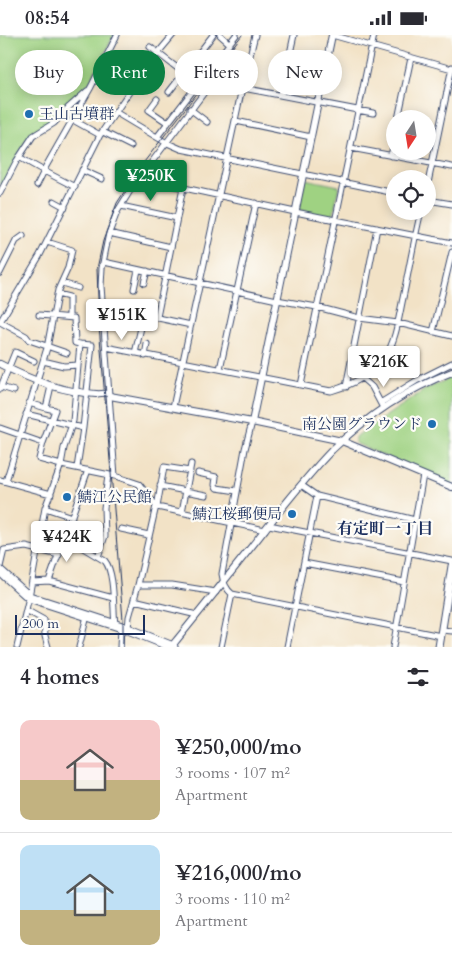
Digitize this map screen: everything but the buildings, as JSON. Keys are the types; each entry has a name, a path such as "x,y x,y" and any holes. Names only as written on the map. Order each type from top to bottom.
{"highway":[{"path":"0,569 29,597 121,627 172,647"}],"main road":[{"path":"439,647 450,596 452,566"}],"street":[{"path":"37,185 44,168 73,120 117,35"},
{"path":"161,50 173,35"},
{"path":"201,50 213,35"},
{"path":"220,35 230,44"},
{"path":"225,50 236,35"},
{"path":"251,50 255,35"},
{"path":"291,50 294,35"},
{"path":"430,170 452,68 332,35 245,449 222,574 223,583 232,594 396,628 441,633 452,631"},
{"path":"301,385 374,35"},
{"path":"150,47 153,50"},
{"path":"400,110 412,58"},
{"path":"169,92 175,84"},
{"path":"1,190 32,136 54,123 91,87"},
{"path":"67,353 47,348 28,340 26,336 0,322 2,315 47,242 102,133 126,95"},
{"path":"157,137 190,95"},
{"path":"115,476 101,286 109,233 121,206 138,178 201,95"},
{"path":"173,407 241,95"},
{"path":"281,95 373,113"},
{"path":"157,99 150,110 168,123"},
{"path":"190,109 207,122"},
{"path":"114,112 165,142 181,149 386,191"},
{"path":"73,120 118,138 131,146"},
{"path":"236,121 311,137"},
{"path":"351,148 386,155"},
{"path":"19,157 74,187"},
{"path":"414,160 452,167"},
{"path":"82,170 102,179"},
{"path":"138,178 452,243"},
{"path":"157,317 183,188"},
{"path":"54,201 65,207"},
{"path":"436,201 452,204"},
{"path":"220,369 256,203"},
{"path":"121,206 177,218"},
{"path":"106,347 331,391 346,387 362,378 385,358 391,347 398,323 419,220"},
{"path":"346,387 377,228"},
{"path":"109,233 171,247"},
{"path":"0,273 16,241 23,236"},
{"path":"47,242 72,250 68,268 57,294 47,348 3,480 51,494"},
{"path":"433,332 452,252"},
{"path":"104,262 317,307 359,318 398,323 452,336"},
{"path":"134,289 138,270"},
{"path":"144,283 146,271"},
{"path":"62,283 78,288"},
{"path":"57,294 69,297 69,317"},
{"path":"102,306 191,325"},
{"path":"39,315 74,318 76,343 92,345 88,393 77,468"},
{"path":"135,353 144,315"},
{"path":"17,647 29,597 45,509 61,465 64,448 72,426 80,344"},
{"path":"145,355 147,344"},
{"path":"391,347 412,357"},
{"path":"14,391 0,388 15,352 34,361"},
{"path":"43,361 64,366 78,365"},
{"path":"172,647 301,485 342,441 382,406 416,381 452,363"},
{"path":"0,364 36,381 76,392 173,407 342,441 452,487"},
{"path":"382,406 436,378 452,372"},
{"path":"362,378 372,387 382,406"},
{"path":"46,408 51,386"},
{"path":"30,403 55,410 39,459 115,476 139,484 156,506 232,522 310,533 452,561"},
{"path":"26,414 83,428"},
{"path":"0,428 43,443"},
{"path":"182,512 192,464"},
{"path":"121,627 129,617 134,600 164,467 190,471"},
{"path":"49,581 88,470"},
{"path":"198,473 216,477 215,485 217,488 237,491"},
{"path":"98,557 105,536 104,508 108,475"},
{"path":"393,647 423,475"},
{"path":"301,485 318,496 415,520"},
{"path":"160,486 206,495"},
{"path":"288,647 318,496"},
{"path":"45,509 72,517"},
{"path":"42,524 108,564 112,575 112,598 121,627 120,647"},
{"path":"121,529 149,535"},
{"path":"0,569 2,550 26,547 59,555"},
{"path":"304,563 404,582"},
{"path":"32,582 49,581 112,598"},
{"path":"138,585 172,585 216,592"},
{"path":"221,647 232,594"},
{"path":"134,600 198,615"},
{"path":"26,610 44,620 48,647"},
{"path":"79,647 88,616"}],"green space":[{"name":"王山古墳群","path":"0,35 114,35 106,50 93,50 93,76 83,89 83,50 15,50 15,95 78,95 55,119 33,132 2,185 0,184"},
{"path":"305,179 339,186 333,217 299,210"},
{"name":"南公園グラウンド","path":"452,377 452,486 355,443 355,437 426,389"}],"tram line":[{"path":"123,647 123,620 99,325 97,269 103,241 117,203 141,166 242,35"}],"place":[{"name":"王山古墳群","path":"29,114"},
{"name":"南公園グラウンド","path":"432,424"},
{"name":"鯖江公民館","path":"67,497"},
{"name":"鯖江桜郵便局","path":"292,514"}],"district":[{"name":"有定町一丁目","path":"385,529"}]}
